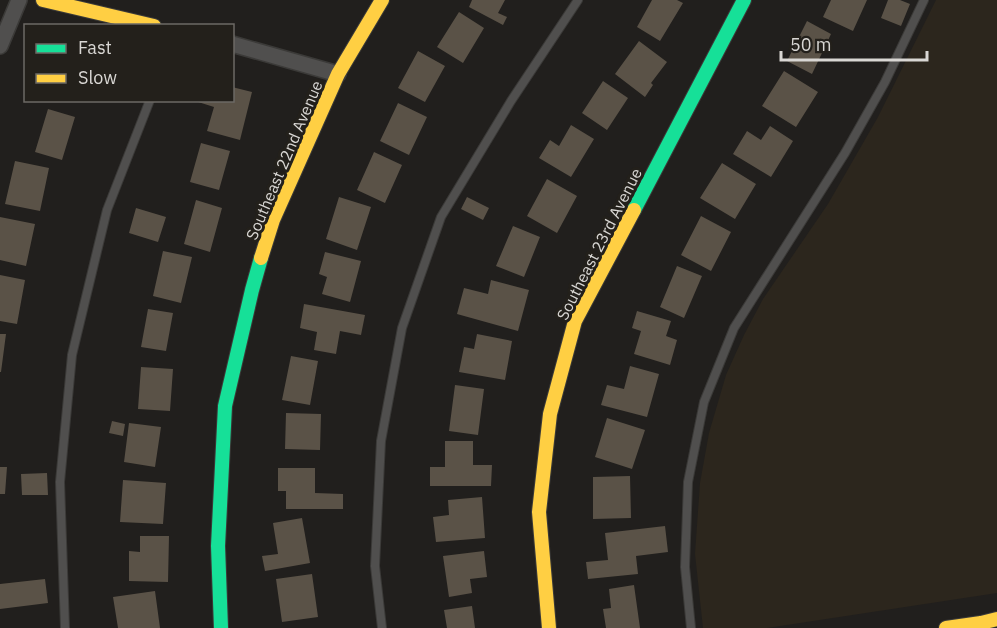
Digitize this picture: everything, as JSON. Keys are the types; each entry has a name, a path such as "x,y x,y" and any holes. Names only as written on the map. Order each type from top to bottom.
{"street":[{"path":"0,46 19,0"},
{"path":"43,0 145,24"},
{"name":"Southeast 22nd Avenue","path":"221,628 218,546 225,406 252,290 273,220 302,153 338,74 382,0"},
{"name":"Southeast 23rd Avenue","path":"549,628 539,512 550,414 576,321 744,0"},
{"path":"234,45 338,74"},
{"path":"946,628 997,619"},
{"path":"981,623 997,627"}],"lane":[{"path":"382,628 375,566 381,441 402,328 441,217 511,101 578,0"},
{"path":"691,628 685,567 688,482 704,402 734,328 850,143 885,82 924,0"},
{"path":"65,628 60,482 72,355 107,210 149,102"}],"shaded area":[{"path":"936,0 997,0 997,593 767,628 703,628 695,554 700,483 709,433 726,375 763,299 828,204 878,117"}],"building":[{"path":"472,0 505,0 498,13 507,17 503,25 469,7"},
{"path":"652,0 677,0 683,3 660,41 637,27"},
{"path":"831,0 867,0 853,31 823,17"},
{"path":"888,0 900,0 910,4 901,26 881,18"},
{"path":"459,12 484,28 463,63 437,47"},
{"path":"807,21 831,34 812,74 787,61"},
{"path":"639,41 667,62 651,83 653,85 645,97 615,74"},
{"path":"418,51 445,66 425,102 398,88"},
{"path":"784,71 818,92 796,127 762,106"},
{"path":"603,81 628,98 607,130 582,113"},
{"path":"234,88 252,92 240,140 207,131 214,107 198,102 234,102"},
{"path":"398,103 427,117 409,155 380,141"},
{"path":"48,109 75,117 62,160 35,152"},
{"path":"571,125 594,139 571,177 539,158 550,140 559,146"},
{"path":"770,126 793,141 771,177 733,154 747,131 761,140"},
{"path":"201,143 230,151 219,190 190,182"},
{"path":"374,152 402,165 385,203 357,190"},
{"path":"15,161 49,168 40,211 5,204"},
{"path":"722,163 756,184 735,219 700,198"},
{"path":"547,179 577,196 557,233 527,216"},
{"path":"339,197 371,207 357,250 326,239"},
{"path":"467,197 489,208 483,220 461,209"},
{"path":"196,200 222,208 210,252 184,244"},
{"path":"136,208 166,217 158,242 129,233"},
{"path":"701,216 731,232 711,271 681,255"},
{"path":"0,217 35,224 26,266 0,260"},
{"path":"513,226 540,237 524,277 496,266"},
{"path":"163,251 192,257 181,303 153,296"},
{"path":"325,252 361,261 350,302 322,294 327,277 319,274"},
{"path":"677,266 702,276 684,318 660,307"},
{"path":"0,275 25,280 17,324 0,321"},
{"path":"491,280 529,290 518,331 457,314 464,288 488,294"},
{"path":"304,304 365,315 361,335 340,331 336,354 314,350 317,332 300,328"},
{"path":"148,309 173,313 166,351 141,347"},
{"path":"637,311 671,321 666,336 677,340 670,365 634,354 641,331 632,328"},
{"path":"0,334 6,334 1,372 0,372"},
{"path":"477,334 512,341 505,380 459,372 464,347 474,349"},
{"path":"291,356 318,361 310,405 282,400"},
{"path":"630,366 659,374 647,417 601,405 607,385 624,389"},
{"path":"141,367 173,369 170,411 138,409"},
{"path":"455,385 484,389 478,435 449,431"},
{"path":"286,413 321,414 320,450 285,449"},
{"path":"607,418 645,430 632,469 595,457"},
{"path":"112,421 125,424 123,436 109,433"},
{"path":"129,423 161,427 155,467 124,462"},
{"path":"445,441 473,441 473,465 492,465 491,486 430,486 430,467 445,467"},
{"path":"0,467 7,467 5,494 0,494"},
{"path":"278,468 315,468 315,493 343,494 343,509 286,509 286,491 278,491"},
{"path":"47,473 48,495 22,495 21,474"},
{"path":"630,476 631,518 593,519 593,477"},
{"path":"123,480 166,483 163,524 120,522"},
{"path":"482,497 485,538 436,542 433,517 449,515 448,500"},
{"path":"302,518 310,563 265,571 262,556 278,554 273,523"},
{"path":"665,526 668,552 636,556 638,574 588,579 586,562 608,560 605,533"},
{"path":"140,536 169,536 168,582 129,581 129,551 140,552"},
{"path":"484,551 487,577 470,579 472,593 449,597 443,556"},
{"path":"312,574 318,617 282,622 276,579"},
{"path":"45,579 48,603 0,609 0,584"},
{"path":"634,585 640,628 606,628 603,609 611,608 609,589"},
{"path":"155,591 160,628 118,628 113,597"},
{"path":"472,606 475,628 447,628 444,610"}],"traffic: fast":[{"path":"634,210 744,0"},
{"path":"221,628 218,546 225,406 261,258"}],"traffic: slow":[{"path":"43,0 145,24"},
{"path":"261,258 273,220 338,74 382,0"},
{"path":"549,628 539,512 550,414 575,321 634,210"},
{"path":"946,628 997,619"}]}
